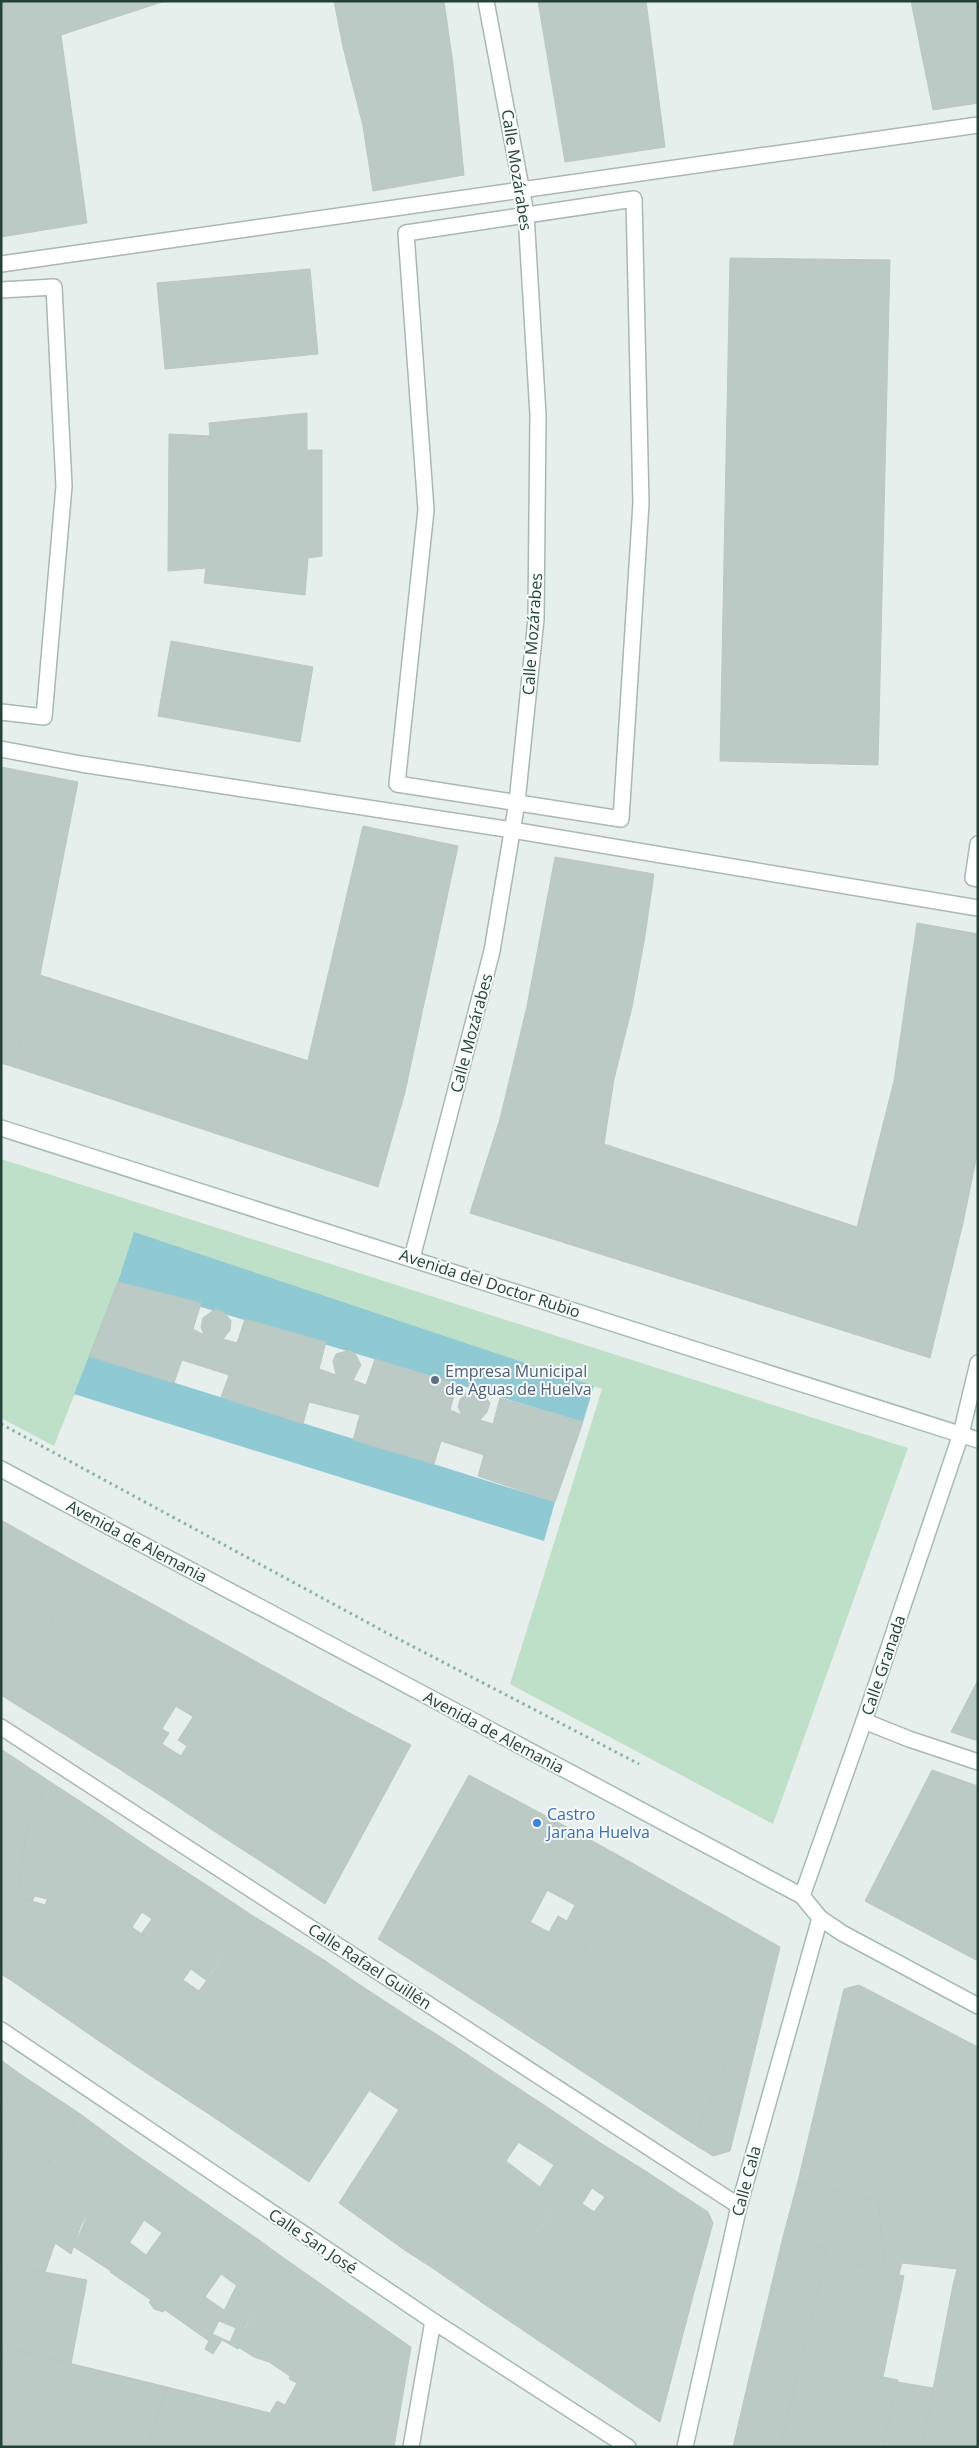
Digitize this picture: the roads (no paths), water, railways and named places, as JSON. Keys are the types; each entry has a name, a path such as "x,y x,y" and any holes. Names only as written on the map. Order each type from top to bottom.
{"street":[{"name":"Calle Mozárabes","path":"412,1258 492,951 517,802 536,619 538,415 526,214 486,1"},
{"path":"1,264 978,124"},
{"path":"634,199 641,503 621,819 398,784 426,510 406,233 526,214 634,199"},
{"path":"1,290 54,287 64,486 44,717 1,712"},
{"path":"1,749 81,764 512,830 978,908"},
{"path":"978,844 973,878 978,879"},
{"name":"Avenida del Doctor Rubio","path":"1,1128 978,1440"},
{"name":"Calle Granada","path":"802,1896 961,1434 978,1363"},
{"name":"Avenida de Alemania","path":"1,1470 802,1896 820,1918 978,2006"},
{"path":"864,1720 909,1739 978,1762"},
{"name":"Calle Rafael Guillén","path":"1,1727 739,2206"},
{"name":"Calle Cala","path":"685,2447 739,2206 820,1918"},
{"name":"Calle San José","path":"1,2030 433,2321 628,2447"},
{"path":"411,2447 433,2321"}],"water":[{"path":"134,1232 594,1386 583,1422 118,1282"},
{"path":"89,1356 555,1502 544,1541 74,1394"}],"place":[{"name":"Empresa Municipal de Aguas de Huelva","path":"435,1380"},
{"name":"Castro Jarana Huelva","path":"537,1823"}]}
